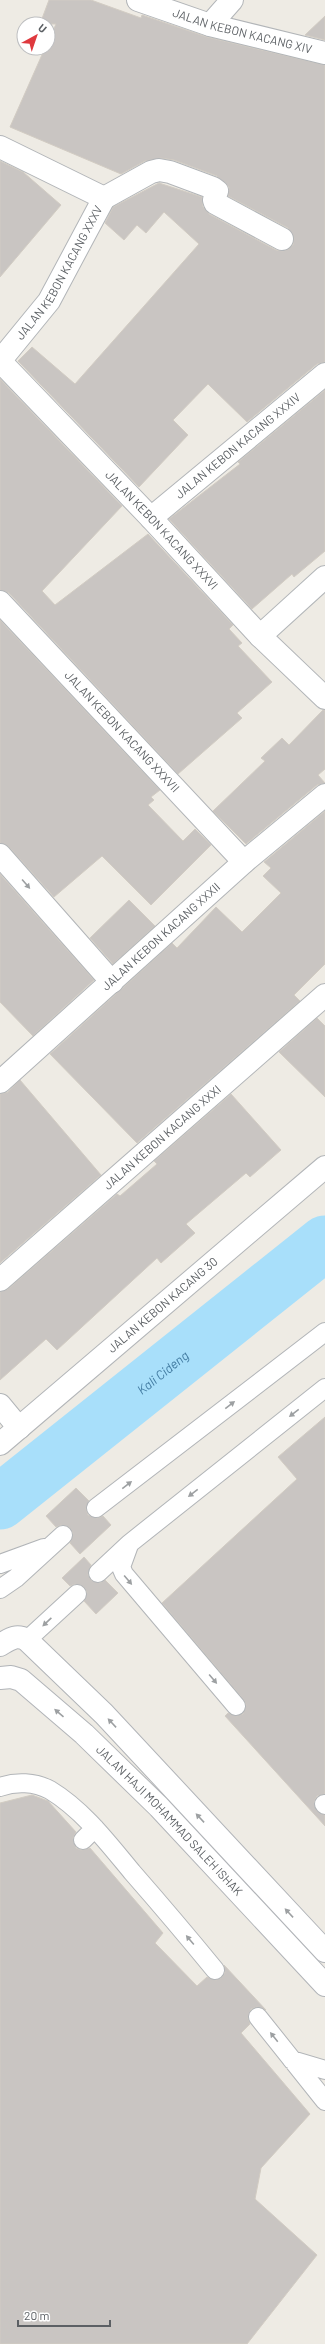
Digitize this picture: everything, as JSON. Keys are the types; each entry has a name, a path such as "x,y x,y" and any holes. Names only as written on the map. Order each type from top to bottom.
{"street":[{"name":"JALAN KEBON KACANG XIV","path":"138,0 210,25 325,53"},
{"path":"210,25 232,0"},
{"name":"JALAN KEBON KACANG XXXV","path":"0,147 104,198 49,301 0,361"},
{"path":"104,198 151,172 170,172 213,188 217,191 214,200 215,203 282,239"},
{"name":"JALAN KEBON KACANG XXXVI","path":"0,361 151,518 260,636 325,698"},
{"name":"JALAN KEBON KACANG XXXIV","path":"151,518 325,374"},
{"path":"260,636 325,577"},
{"name":"JALAN KEBON KACANG XXXVII","path":"0,602 244,862"},
{"name":"JALAN KEBON KACANG XXXII","path":"0,1082 244,862 325,795"},
{"path":"0,855 112,982"},
{"name":"JALAN KEBON KACANG XXXI","path":"0,1280 325,995"},
{"name":"JALAN KEBON KACANG 30","path":"0,1444 325,1167"},
{"path":"0,1405 19,1428"},
{"path":"0,1645 13,1637 20,1636 27,1640"},
{"name":"JALAN HAJI MOHAMMAD SALEH ISHAK","path":"27,1640 104,1714 322,1942"},
{"name":"JALAN HAJI MOHAMMAD SALEH ISHAK","path":"0,1678 11,1677 21,1680 84,1734 159,1808 325,1985"}],"lane":[{"path":"96,1508 325,1332"},
{"path":"98,1573 129,1544 325,1388"},
{"path":"0,1564 58,1540 16,1578 0,1589"},
{"path":"129,1544 121,1567 124,1574 236,1706"},
{"path":"27,1640 77,1594"},
{"path":"0,1787 10,1784 24,1783 49,1790 215,1970"},
{"path":"258,2017 325,2101"},
{"path":"292,2060 325,2070"}],"building":[{"path":"49,0 91,0 141,18 142,15 207,37 325,65 325,362 317,364 247,422 208,384 173,420 188,435 139,487 18,361 32,347 75,384 199,244 164,212 146,233 137,225 124,240 105,223 113,207 159,183 202,197 203,207 209,214 276,250 283,251 289,249 293,245 294,238 288,228 228,196 229,187 217,176 174,160 161,158 145,161 121,174 10,127 41,56 56,56 56,16 43,16"},
{"path":"325,16 325,40 305,35"},
{"path":"0,161 23,172 61,205 0,277"},
{"path":"0,379 122,506 42,591 55,605 148,534 233,625 229,629 242,643 238,646 272,682 237,713 242,718 178,774 9,593 0,590"},
{"path":"325,390 325,551 294,577 292,574 252,609 169,519 240,464 238,462"},
{"path":"0,620 160,790 151,797 154,800 148,805 183,841 195,829 211,845 151,905 102,856 54,897 9,847 0,843"},
{"path":"323,710 325,710 325,769 318,775 325,783 317,785 246,844 213,811 265,761 261,758 282,738 289,745"},
{"path":"325,811 325,964 294,995 300,1001 137,1143 50,1054 172,943 177,948 216,907 242,932 281,893 263,876 271,868 264,862"},
{"path":"0,874 94,980 33,1036 0,1002"},
{"path":"129,900 155,926 113,964 90,938"},
{"path":"317,1018 325,1026 325,1097 279,1052"},
{"path":"20,1080 101,1175 0,1263 0,1094 8,1092"},
{"path":"231,1094 281,1150 250,1177 246,1173 186,1224 195,1233 161,1263 157,1258 57,1350 46,1339 0,1380 0,1292 8,1289 117,1194 120,1196 157,1164 154,1161"},
{"path":"325,1417 325,1794 317,1796 314,1802 317,1811 325,1815 325,1826 225,1716 228,1713 237,1716 243,1714 246,1705 244,1700 162,1603 297,1479 278,1457"},
{"path":"76,1488 89,1501 86,1509 88,1515 97,1518 103,1516 111,1525 80,1554 70,1543 73,1533 70,1528 61,1525 56,1527 46,1516"},
{"path":"84,1557 91,1565 88,1575 91,1580 100,1583 105,1580 118,1593 96,1614 84,1601 87,1592 84,1587 75,1584 70,1586 62,1578"},
{"path":"32,1795 48,1801 76,1832 73,1838 76,1848 81,1850 90,1848 163,1933 155,1943 197,1986 207,1977 216,1980 221,1978 225,1973 224,1965 266,2010 257,2007 251,2009 248,2018 250,2024 241,2033 310,2114 261,2168 255,2199 317,2255 247,2344 0,2344 0,1803"}],"waterway":[{"name":"Kali Cideng","path":"0,1502 325,1243"}]}
